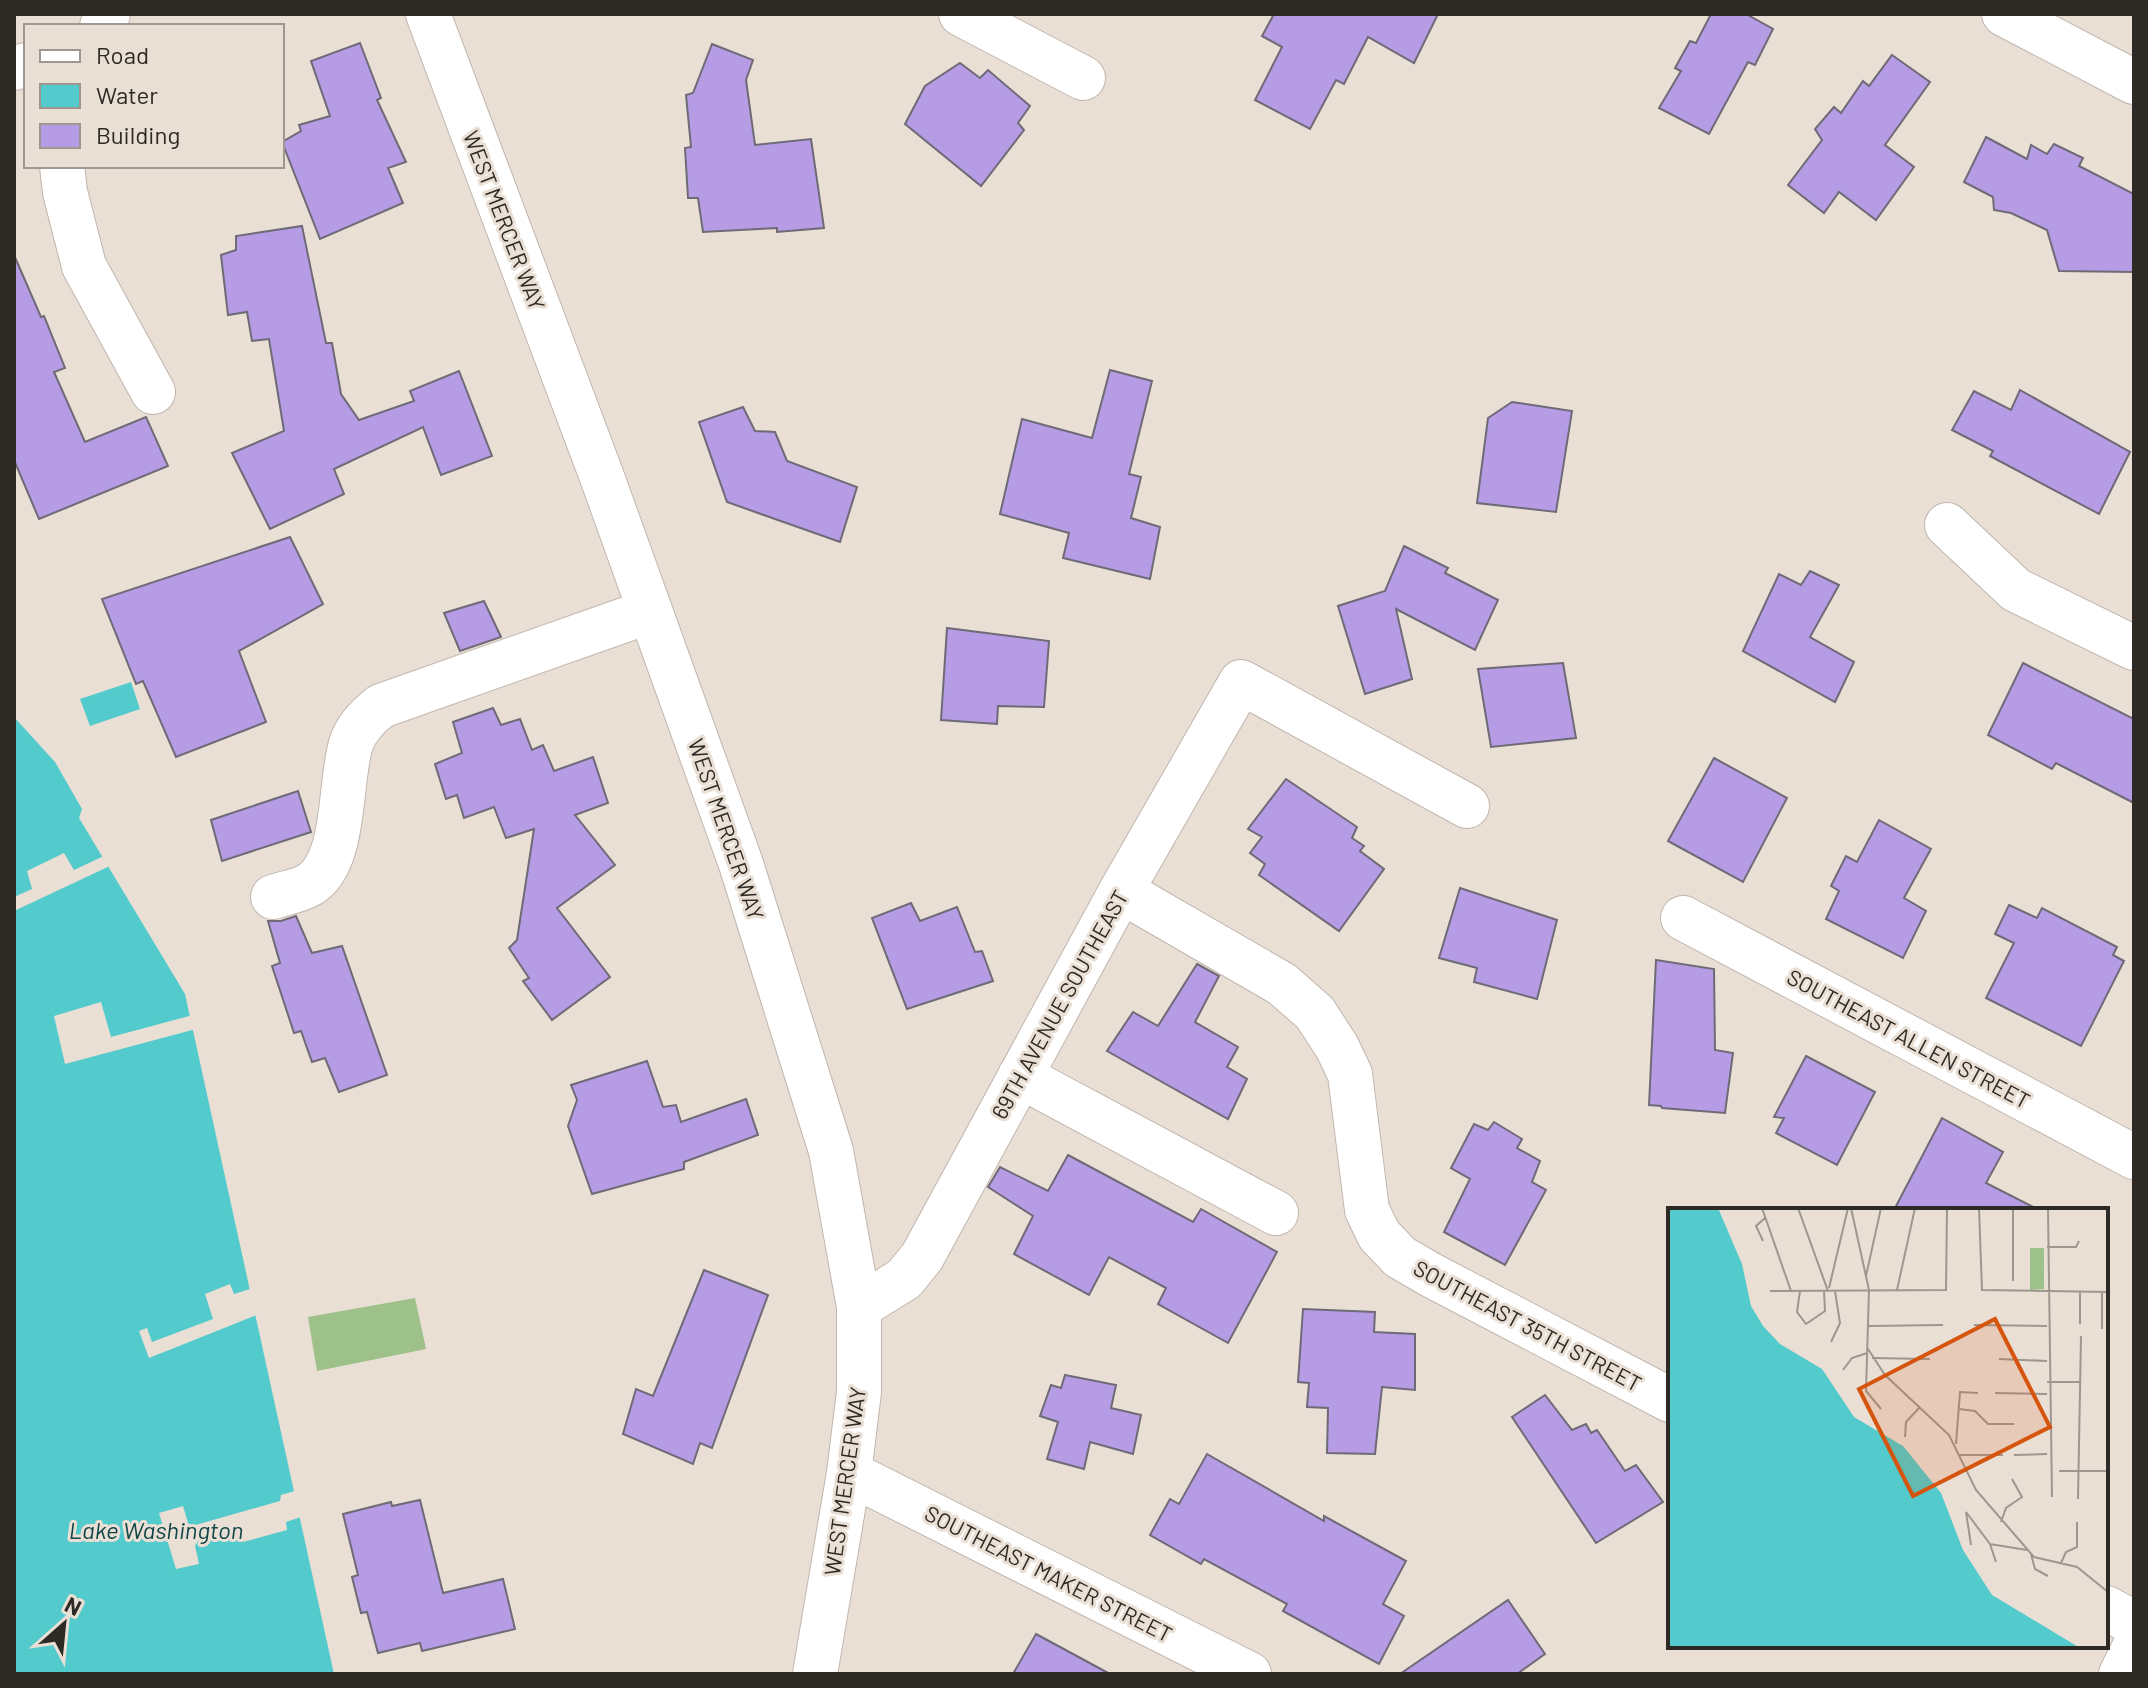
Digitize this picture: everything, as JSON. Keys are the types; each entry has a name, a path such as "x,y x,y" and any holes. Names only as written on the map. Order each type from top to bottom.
{"street":[{"name":"WEST MERCER WAY","path":"428,14 602,477 741,864 831,1151 859,1307 859,1392 849,1473 815,1674"},
{"path":"961,14 1083,78"},
{"path":"2004,14 2134,82"},
{"path":"62,168 65,192 84,266 153,392"},
{"path":"1947,525 2016,590 2134,648"},
{"path":"273,897 310,885 325,869 337,837 351,743 364,719 381,706 650,611"},
{"name":"69TH AVENUE SOUTHEAST","path":"859,1307 904,1279 922,1257 1121,891 1241,682 1467,806"},
{"name":"SOUTHEAST 35TH STREET","path":"1121,891 1282,984 1315,1013 1350,1074 1367,1210 1379,1235 1400,1257 1668,1399"},
{"name":"SOUTHEAST ALLEN STREET","path":"1683,918 2134,1157"},
{"path":"1020,1076 1276,1213"},
{"name":"SOUTHEAST MAKER STREET","path":"849,1473 1249,1674"},
{"path":"2108,1609 2134,1623"},
{"path":"2121,1674 2134,1648"}],"green space":[{"path":"415,1298 426,1349 317,1371 308,1317"}],"water":[{"path":"131,682 140,709 90,726 80,699"},
{"name":"Lake Washington","path":"14,717 55,762 82,809 79,818 185,994 334,1674 14,1674"}],"pier":[{"path":"64,853 74,870 106,855 112,865 14,911 14,897 32,889 27,871"},
{"path":"101,1002 111,1037 193,1015 196,1029 65,1064 54,1016"},
{"path":"230,1284 234,1294 253,1288 259,1314 149,1358 139,1331 147,1328 152,1342 213,1319 205,1294"},
{"path":"298,1490 304,1516 286,1522 287,1530 243,1542 239,1529 199,1539 195,1546 199,1564 176,1569 159,1513 183,1506 188,1523 192,1526 280,1501 281,1495"}],"building":[{"path":"1274,14 1438,14 1414,63 1368,37 1344,84 1336,80 1310,129 1255,100 1282,47 1262,36"},
{"path":"1711,14 1746,14 1773,29 1755,65 1748,62 1709,134 1659,108 1681,71 1675,68 1690,41 1696,43"},
{"path":"360,43 381,98 377,100 406,162 388,168 403,203 320,239 284,147 284,141 301,131 299,125 330,116 311,61"},
{"path":"712,44 753,60 746,80 755,145 811,139 824,228 777,232 777,228 703,232 698,198 688,198 685,148 691,147 686,95 693,93"},
{"path":"1892,55 1930,82 1885,145 1914,167 1876,220 1839,192 1824,213 1788,185 1822,140 1815,129 1834,107 1841,113 1863,81 1869,86"},
{"path":"960,63 980,78 988,70 1030,106 1018,123 1024,130 981,186 905,124 925,86"},
{"path":"1986,137 2027,159 2031,145 2047,154 2054,144 2083,158 2079,166 2134,194 2134,272 2059,271 2047,230 2011,213 1994,210 1993,197 1964,182"},
{"path":"302,226 326,343 332,343 341,394 359,420 414,401 410,391 459,371 492,456 441,475 423,427 334,469 344,494 270,529 232,453 284,431 269,339 252,341 247,312 228,315 221,255 236,250 236,236"},
{"path":"14,255 65,368 54,372 85,442 146,417 168,466 39,519 14,460"},
{"path":"1110,370 1152,381 1129,474 1141,477 1131,518 1160,527 1150,579 1063,558 1069,533 1000,514 1022,419 1092,438"},
{"path":"2020,390 2130,452 2099,514 1990,456 1993,451 1952,430 1974,391 2011,410"},
{"path":"1512,402 1572,411 1556,512 1477,503 1488,418"},
{"path":"743,407 755,431 775,432 787,461 857,487 840,542 727,502 699,422"},
{"path":"290,537 323,604 239,651 266,722 176,757 143,681 136,684 102,599"},
{"path":"1404,546 1448,568 1445,573 1498,600 1475,650 1396,609 1412,679 1365,694 1338,606 1385,591"},
{"path":"1810,571 1839,585 1810,637 1854,662 1835,702 1743,651 1779,574 1801,585"},
{"path":"484,601 501,637 460,651 444,613"},
{"path":"947,628 1049,641 1044,707 998,706 997,724 941,720"},
{"path":"1563,663 1576,738 1491,747 1478,669"},
{"path":"2023,663 2134,719 2134,803 2056,763 2052,769 1988,735"},
{"path":"493,708 501,725 520,719 532,750 543,745 554,771 593,757 608,803 575,815 615,865 557,908 610,977 552,1020 523,981 529,978 509,948 517,940 534,829 506,838 494,807 464,818 457,795 446,799 435,764 462,753 453,722"},
{"path":"1714,758 1787,798 1743,882 1668,841"},
{"path":"1286,779 1357,827 1352,838 1364,846 1360,851 1384,869 1339,931 1259,875 1265,864 1250,853 1262,837 1248,829"},
{"path":"298,791 311,832 222,861 211,820"},
{"path":"1879,820 1931,849 1904,898 1926,911 1903,958 1826,919 1839,891 1831,886 1846,856 1857,862"},
{"path":"1460,888 1557,920 1537,999 1474,982 1477,968 1439,958"},
{"path":"911,903 920,921 957,907 975,952 982,951 993,981 907,1009 872,918"},
{"path":"2009,905 2037,918 2042,908 2117,947 2113,955 2124,961 2081,1046 1986,998 2014,943 1995,934"},
{"path":"296,916 312,953 342,946 387,1075 339,1092 325,1058 312,1062 301,1031 294,1033 272,966 280,963 268,921"},
{"path":"1656,960 1714,969 1715,1050 1733,1053 1725,1113 1649,1105"},
{"path":"1197,964 1219,976 1195,1022 1238,1047 1227,1067 1247,1079 1228,1119 1107,1051 1133,1012 1158,1026"},
{"path":"1806,1056 1875,1092 1837,1165 1776,1133 1784,1118 1774,1117"},
{"path":"647,1061 663,1107 676,1105 681,1122 746,1099 758,1135 684,1162 684,1169 592,1194 568,1126 577,1100 571,1085"},
{"path":"1942,1118 2003,1152 1986,1183 2035,1208 1895,1208"},
{"path":"1494,1122 1522,1139 1517,1148 1540,1161 1532,1182 1546,1190 1505,1265 1444,1232 1470,1179 1451,1168 1474,1124 1488,1130"},
{"path":"1068,1155 1193,1222 1201,1209 1277,1252 1228,1343 1158,1304 1166,1288 1109,1257 1089,1295 1014,1254 1033,1216 988,1187 1000,1167 1048,1191"},
{"path":"704,1270 768,1295 712,1448 700,1443 693,1464 623,1434 636,1389 653,1396"},
{"path":"1303,1309 1375,1312 1374,1332 1415,1334 1415,1390 1382,1387 1375,1454 1327,1453 1328,1408 1307,1407 1309,1383 1298,1382"},
{"path":"1065,1375 1116,1385 1111,1408 1141,1415 1133,1454 1090,1442 1084,1469 1047,1459 1058,1422 1040,1416 1051,1385 1061,1388"},
{"path":"1545,1395 1572,1430 1586,1424 1591,1433 1597,1430 1625,1471 1636,1465 1663,1502 1596,1543 1512,1417"},
{"path":"1207,1454 1324,1521 1324,1516 1406,1561 1383,1604 1404,1616 1379,1664 1283,1611 1287,1604 1204,1559 1201,1564 1150,1535 1170,1499 1179,1504"},
{"path":"420,1500 443,1593 503,1579 515,1629 422,1651 420,1643 378,1653 367,1612 361,1613 352,1577 358,1575 343,1514 391,1502 392,1506"},
{"path":"1508,1600 1545,1654 1517,1674 1400,1674"},
{"path":"1036,1634 1110,1674 1013,1674"}]}
